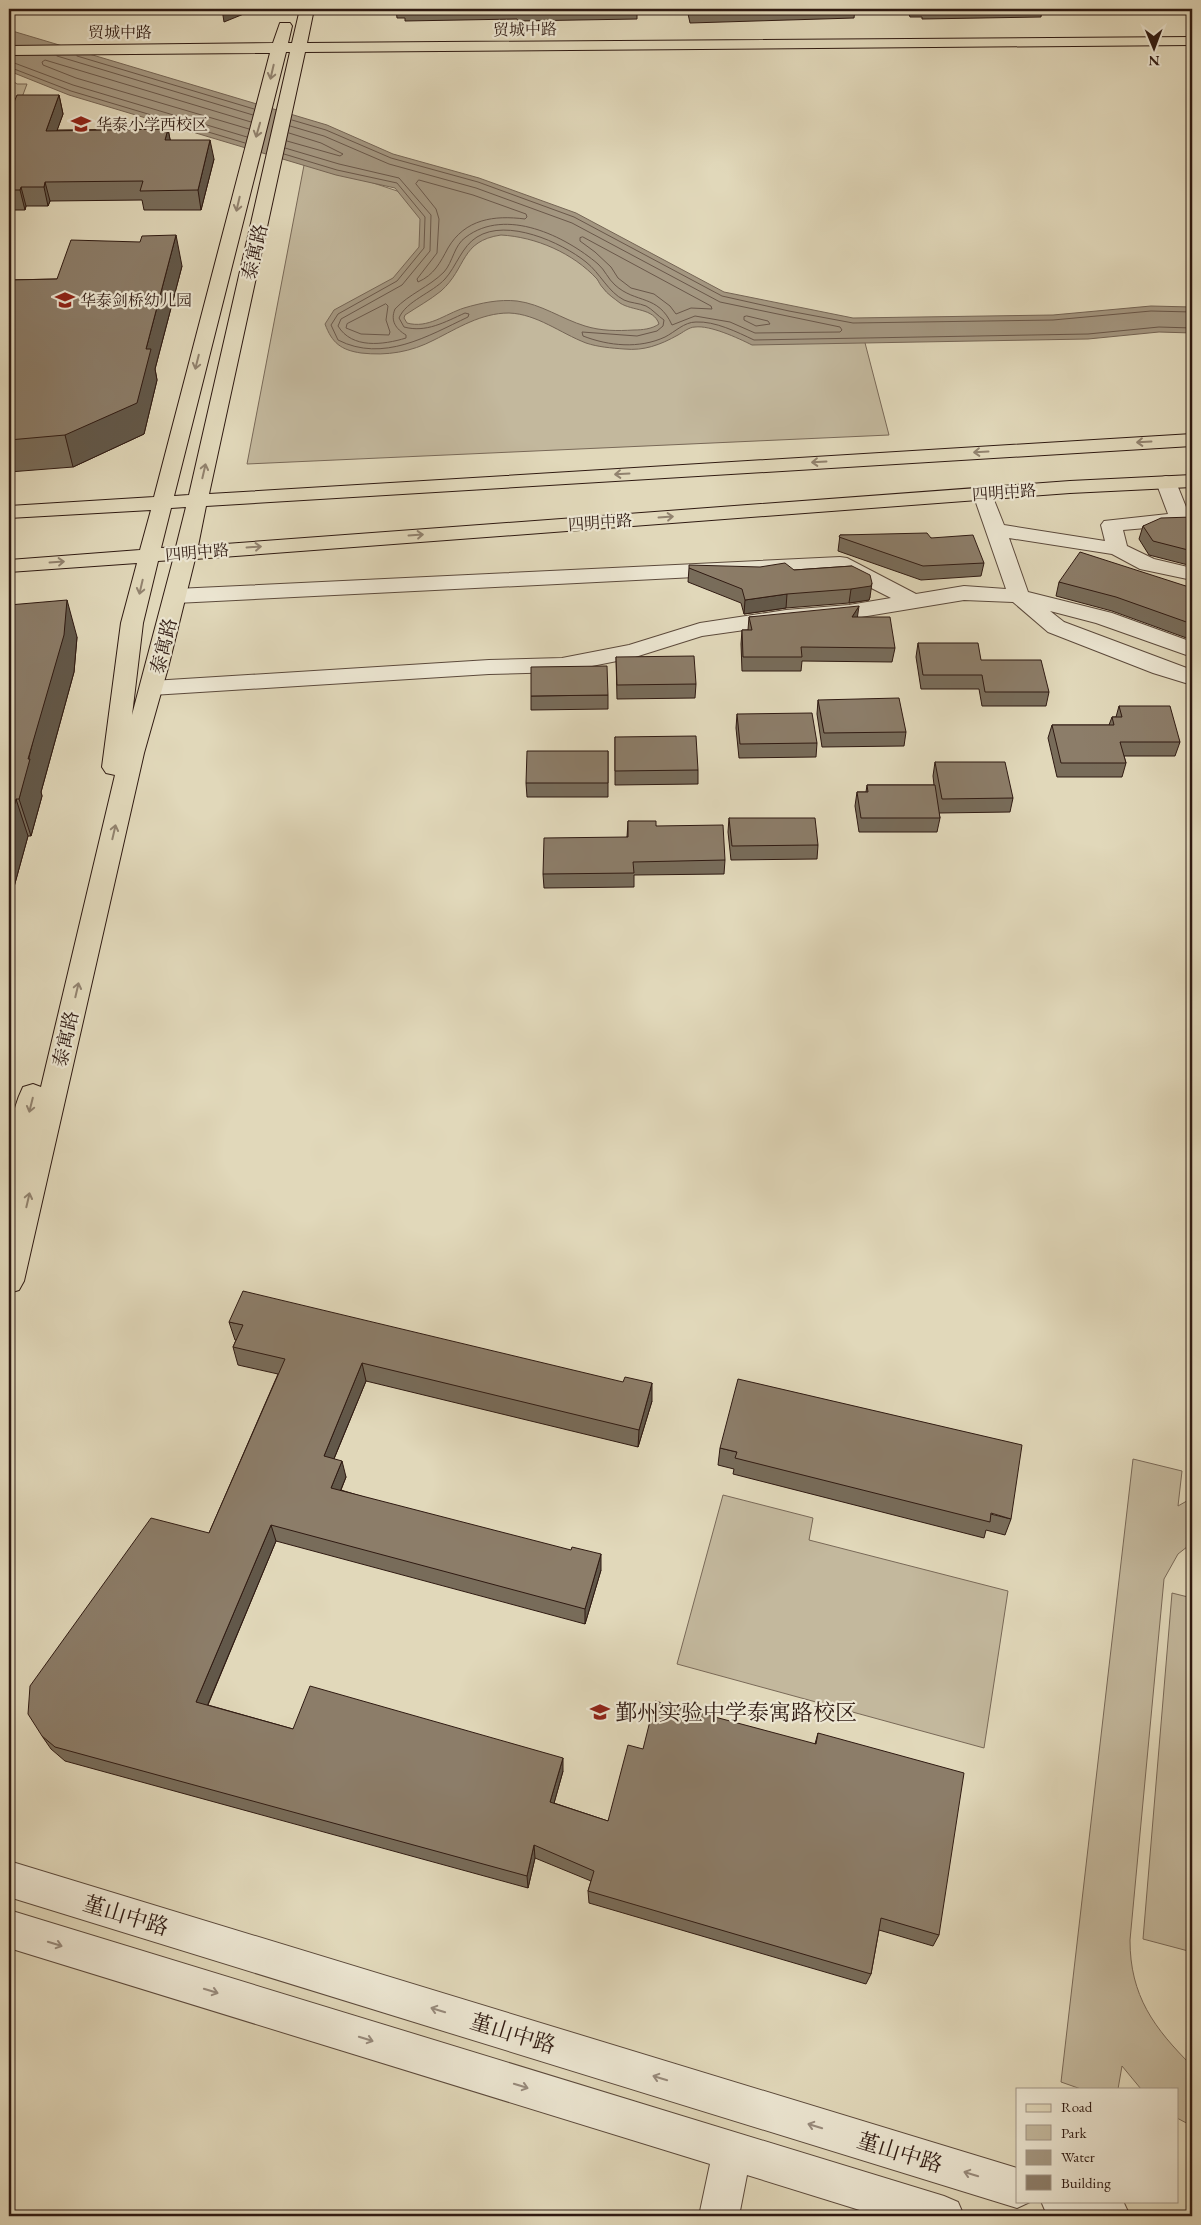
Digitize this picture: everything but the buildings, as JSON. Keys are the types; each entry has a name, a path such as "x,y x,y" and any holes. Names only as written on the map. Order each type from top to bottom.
{"main road":[{"name":"泰寓路","path":"9,1193 117,754 123,688 132,623 289,9"},
{"name":"泰寓路","path":"9,1281 132,753 152,688 176,596 307,9"},
{"name":"贸城中路","path":"9,50 1192,41"},
{"path":"9,512 162,501 1192,440"},
{"name":"四明中路","path":"9,566 983,494 1192,481"}],"street":[{"path":"1118,549 1111,524 1186,518 1166,482"},
{"path":"983,494 1019,596 1056,627 1161,668 1192,678"},
{"path":"995,530 1118,549 1147,564 1192,574"},
{"path":"176,596 840,563 912,601"},
{"path":"152,688 479,668 562,665 632,651 700,630 786,617 849,612 964,592 1019,596 1104,618 1192,650"},
{"name":"堇山中路","path":"9,1879 1016,2188"},
{"path":"9,1929 944,2216"},
{"path":"719,2216 732,2151"},
{"path":"1064,2202 1110,2216"}],"green space":[{"path":"9,78 17,84 27,84 9,132"},
{"path":"305,160 540,239 864,339 889,435 247,464"},
{"path":"1133,1459 1182,1471 1178,1506 1192,1498 1192,1543 1178,1554 1164,1579 1130,1940 1134,1978 1147,2010 1166,2038 1192,2066 1192,2126 1178,2119 1178,2088 1140,2088 1122,2066 1118,2088 1078,2088 1061,2082"},
{"path":"723,1495 813,1518 809,1540 1008,1591 984,1748 677,1664"},
{"path":"1172,1593 1192,1598 1192,1952 1143,1939"}],"water":[{"path":"9,30 327,125 393,154 479,178 576,213 724,292 853,318 1053,315 1151,306 1192,307 1192,333 1159,332 1088,339 752,345 716,330 693,327 658,344 645,348 631,349 609,348 591,344 576,339 539,320 509,313 479,318 425,344 408,350 380,354 354,352 343,348 334,341 325,324 334,310 393,278 419,247 420,219 395,188 336,175 69,95 9,71","holes":["501,235 514,236 553,248 577,261 620,303 648,312 659,324 640,330 597,329 576,323 535,305 517,301 490,302 470,306 422,324 407,323 404,318 405,315 441,291 456,273 471,249 478,243"]}],"place":[{"name":"华泰小学西校区","path":"81,124"},
{"name":"华泰剑桥幼儿园","path":"65,300"},
{"name":"鄞州实验中学泰寓路校区","path":"600,1712"}]}
